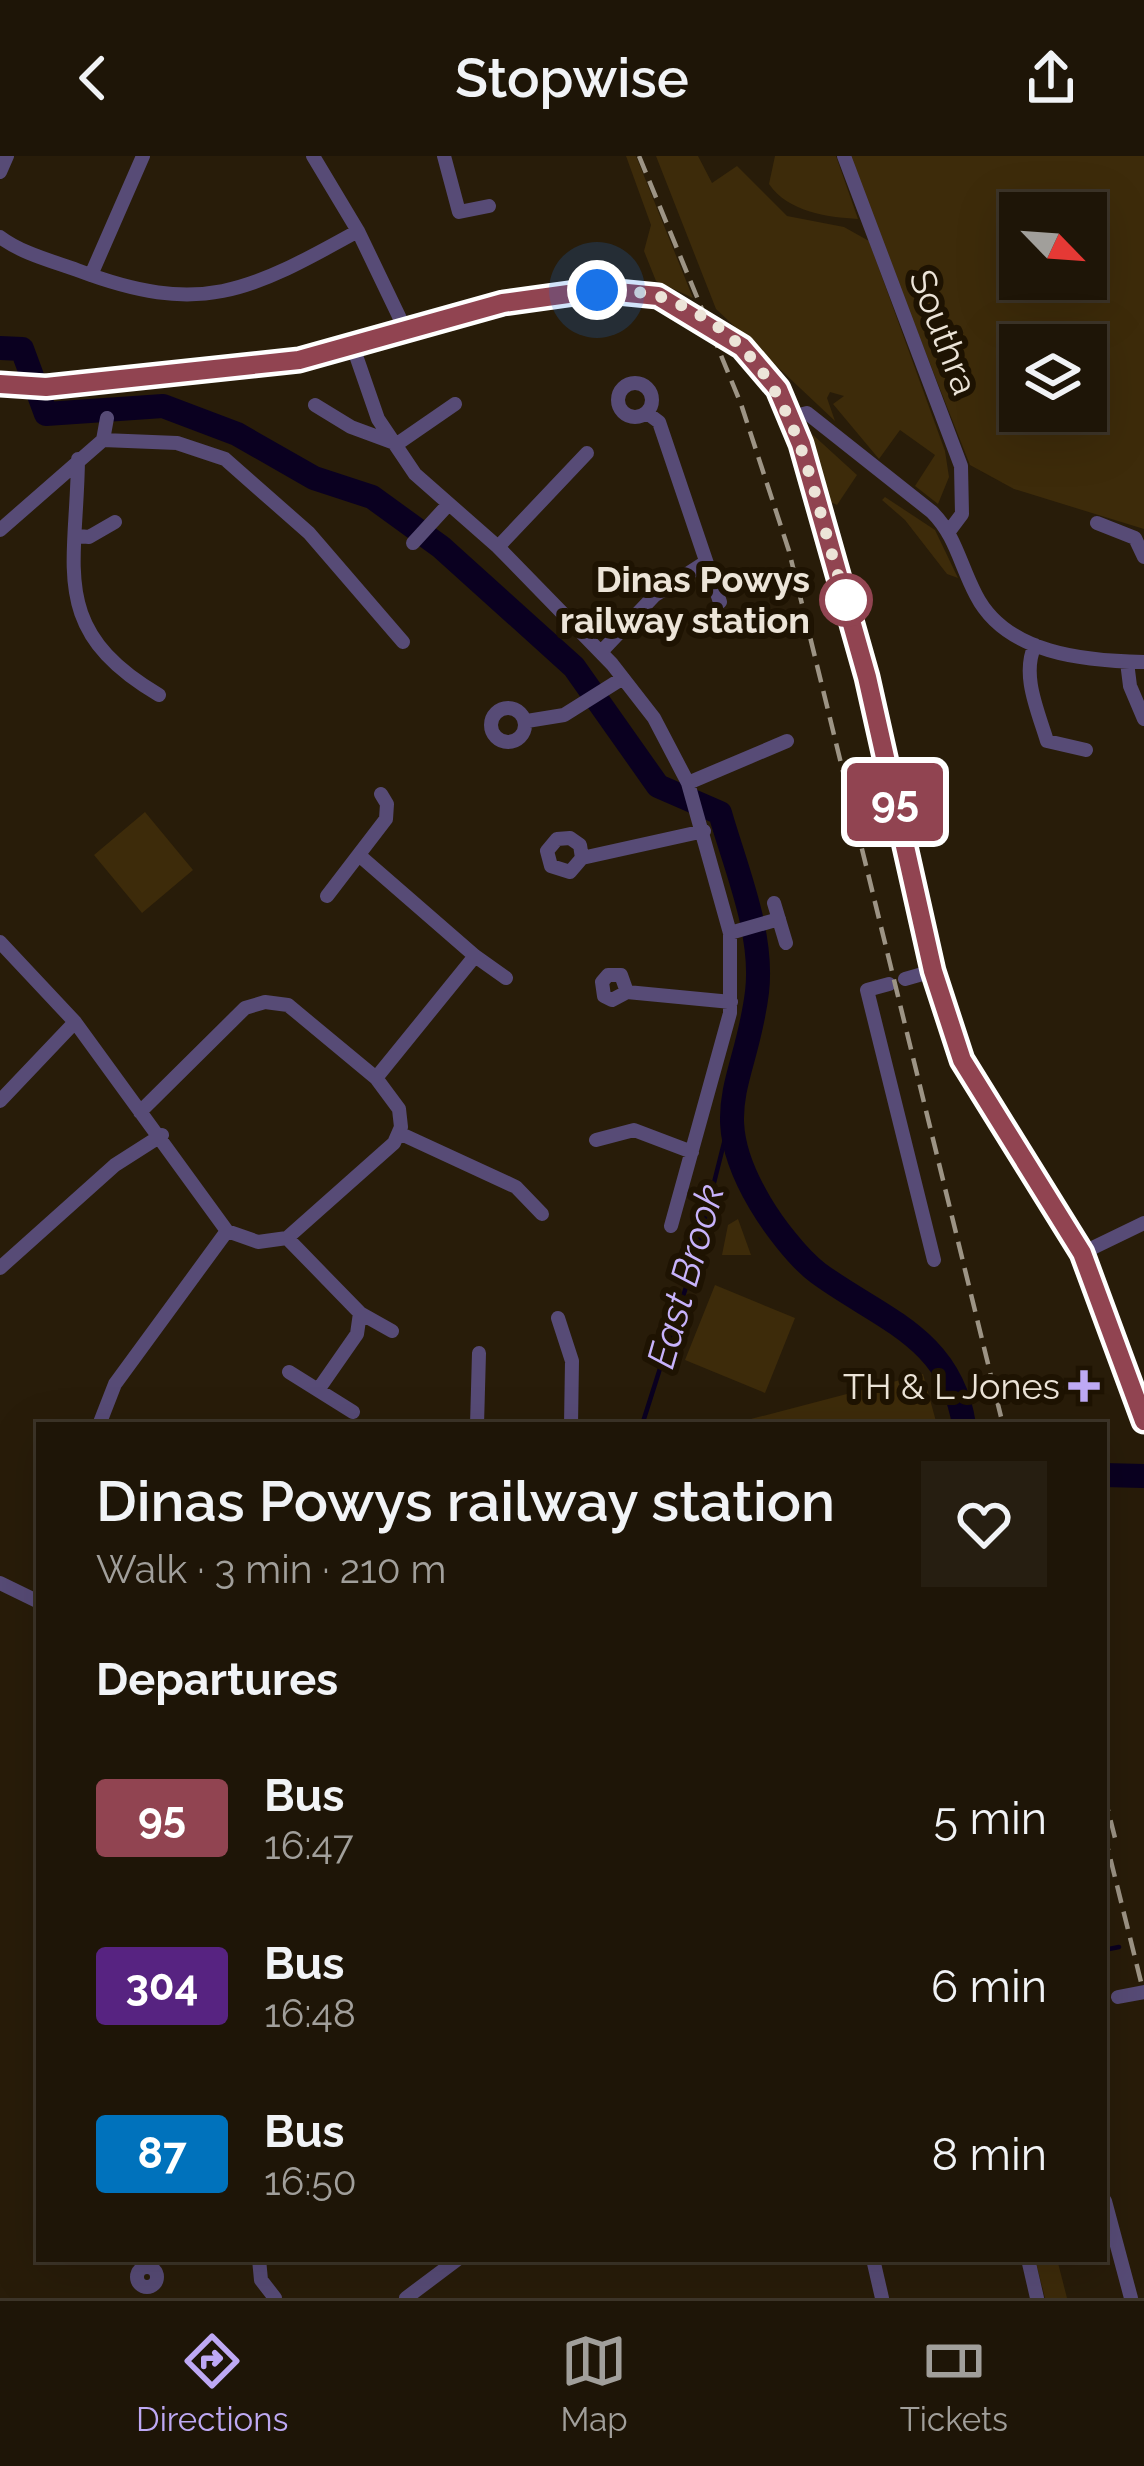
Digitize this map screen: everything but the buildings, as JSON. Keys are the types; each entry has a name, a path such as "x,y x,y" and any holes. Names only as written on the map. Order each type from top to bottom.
{"main road":[{"path":"0,384 46,387 299,360 503,303 597,290 658,296 726,334 759,365 792,417 867,677 933,971 962,1060 1082,1253 1144,1421"}],"street":[{"path":"0,172 7,156"},
{"path":"91,275 142,156"},
{"path":"313,156 358,231 406,332"},
{"path":"444,156 459,212 489,206"},
{"name":"Southra","path":"844,156 961,466 962,514 950,530"},
{"path":"0,237 144,294 222,293 279,275 358,231"},
{"path":"352,344 361,381 397,444 446,507 498,547 601,652 654,718 688,783 744,930 727,1041 671,1226"},
{"path":"397,444 455,404"},
{"path":"315,405 350,427 397,444"},
{"path":"647,413 659,422 720,602"},
{"path":"792,417 807,413 950,530 981,603 1018,638 1035,645 1144,662"},
{"path":"103,440 107,418"},
{"path":"0,530 103,440 177,443 225,459 309,533 403,642"},
{"path":"498,547 587,453"},
{"path":"78,459 77,536 69,568 93,644 159,694"},
{"path":"413,543 446,507"},
{"path":"77,536 89,537 115,522"},
{"path":"1096,523 1136,538 1144,557"},
{"path":"601,652 655,596 706,562"},
{"path":"1035,645 1029,659 1047,741 1086,750"},
{"path":"1127,662 1130,686 1144,719"},
{"path":"527,721 564,715 623,678"},
{"path":"688,783 787,741"},
{"path":"326,896 387,816 381,794"},
{"path":"582,858 704,831"},
{"path":"360,856 506,978"},
{"path":"744,930 777,911 786,943"},
{"path":"0,942 75,1022 140,1112 162,1135 227,1231 258,1241 287,1238 386,1152 399,1133 399,1109 376,1078 288,1006 266,1002 245,1008 140,1112"},
{"path":"376,1078 475,956"},
{"path":"905,979 933,971"},
{"path":"889,984 867,990 934,1260"},
{"path":"627,992 731,1002"},
{"path":"0,1101 75,1022"},
{"path":"596,1140 634,1130 692,1152"},
{"path":"399,1133 516,1186 542,1214"},
{"path":"0,1268 115,1166 162,1135"},
{"path":"1082,1253 1144,1223"},
{"path":"100,1422 115,1384 227,1231"},
{"path":"287,1238 360,1313 392,1331"},
{"path":"318,1390 357,1334 360,1313"},
{"path":"558,1318 572,1361 571,1422"},
{"path":"477,1422 479,1353"},
{"path":"289,1372 353,1412"},
{"path":"0,1582 36,1600"},
{"path":"1111,1999 1144,1992"},
{"path":"1107,2208 1132,2298"},
{"path":"259,2262 261,2280 275,2298"},
{"path":"406,2298 454,2262"},
{"path":"874,2262 882,2298"},
{"path":"1029,2262 1037,2298"},
{"path":"139,2264 138,2282 148,2292"}],"shaded area":[{"path":"626,156 636,156 693,298 656,281 644,251 651,225"},
{"path":"656,156 698,156 712,183 737,166 787,216 844,227 869,241 945,451 949,477 938,504 915,486 935,455 900,430 879,459 833,404 844,396 830,392 827,398 835,421 716,309"},
{"path":"775,156 836,156 858,219 821,214 787,201 769,184"},
{"path":"848,156 1144,156 1144,529 1014,489 970,465"},
{"path":"812,434 857,475 837,505 828,501"},
{"path":"885,497 935,530 958,578 947,574 905,520 882,500"},
{"path":"145,812 193,870 142,913 94,855"},
{"path":"738,1219 751,1255 722,1255 728,1225"},
{"path":"715,1285 795,1318 765,1393 685,1360"},
{"path":"923,1374 936,1422 740,1422"},
{"path":"1036,2262 1058,2262 1067,2298 1045,2298"}],"waterway":[{"path":"0,348 22,349 46,414 163,406 237,434 314,478 372,497 441,547 574,667 658,786 720,813 747,902 758,970 732,1119 744,1171 772,1221 810,1267 928,1350 944,1370 963,1422"},
{"name":"East Brook","path":"643,1422 694,1262 728,1127"},
{"path":"1107,1475 1144,1476"},
{"name":"East Brook","path":"1107,1949 1119,1947"}],"railway":[{"path":"639,156 741,404 789,551 1002,1422"},
{"path":"1107,1806 1117,1846"},
{"path":"1107,1845 1144,1994"}],"bus line":[{"name":"95","path":"0,384 46,387 299,360 503,303 597,290 658,296 742,347 778,389 801,444 867,677 933,971 962,1060 1082,1253 1144,1421"}],"place":[{"name":"Dinas Powys railway station","path":"846,600"},
{"name":"TH & L Jones","path":"1084,1386"}],"route":[{"path":"597,290 658,296 726,334 759,365 792,417 846,600"}]}
